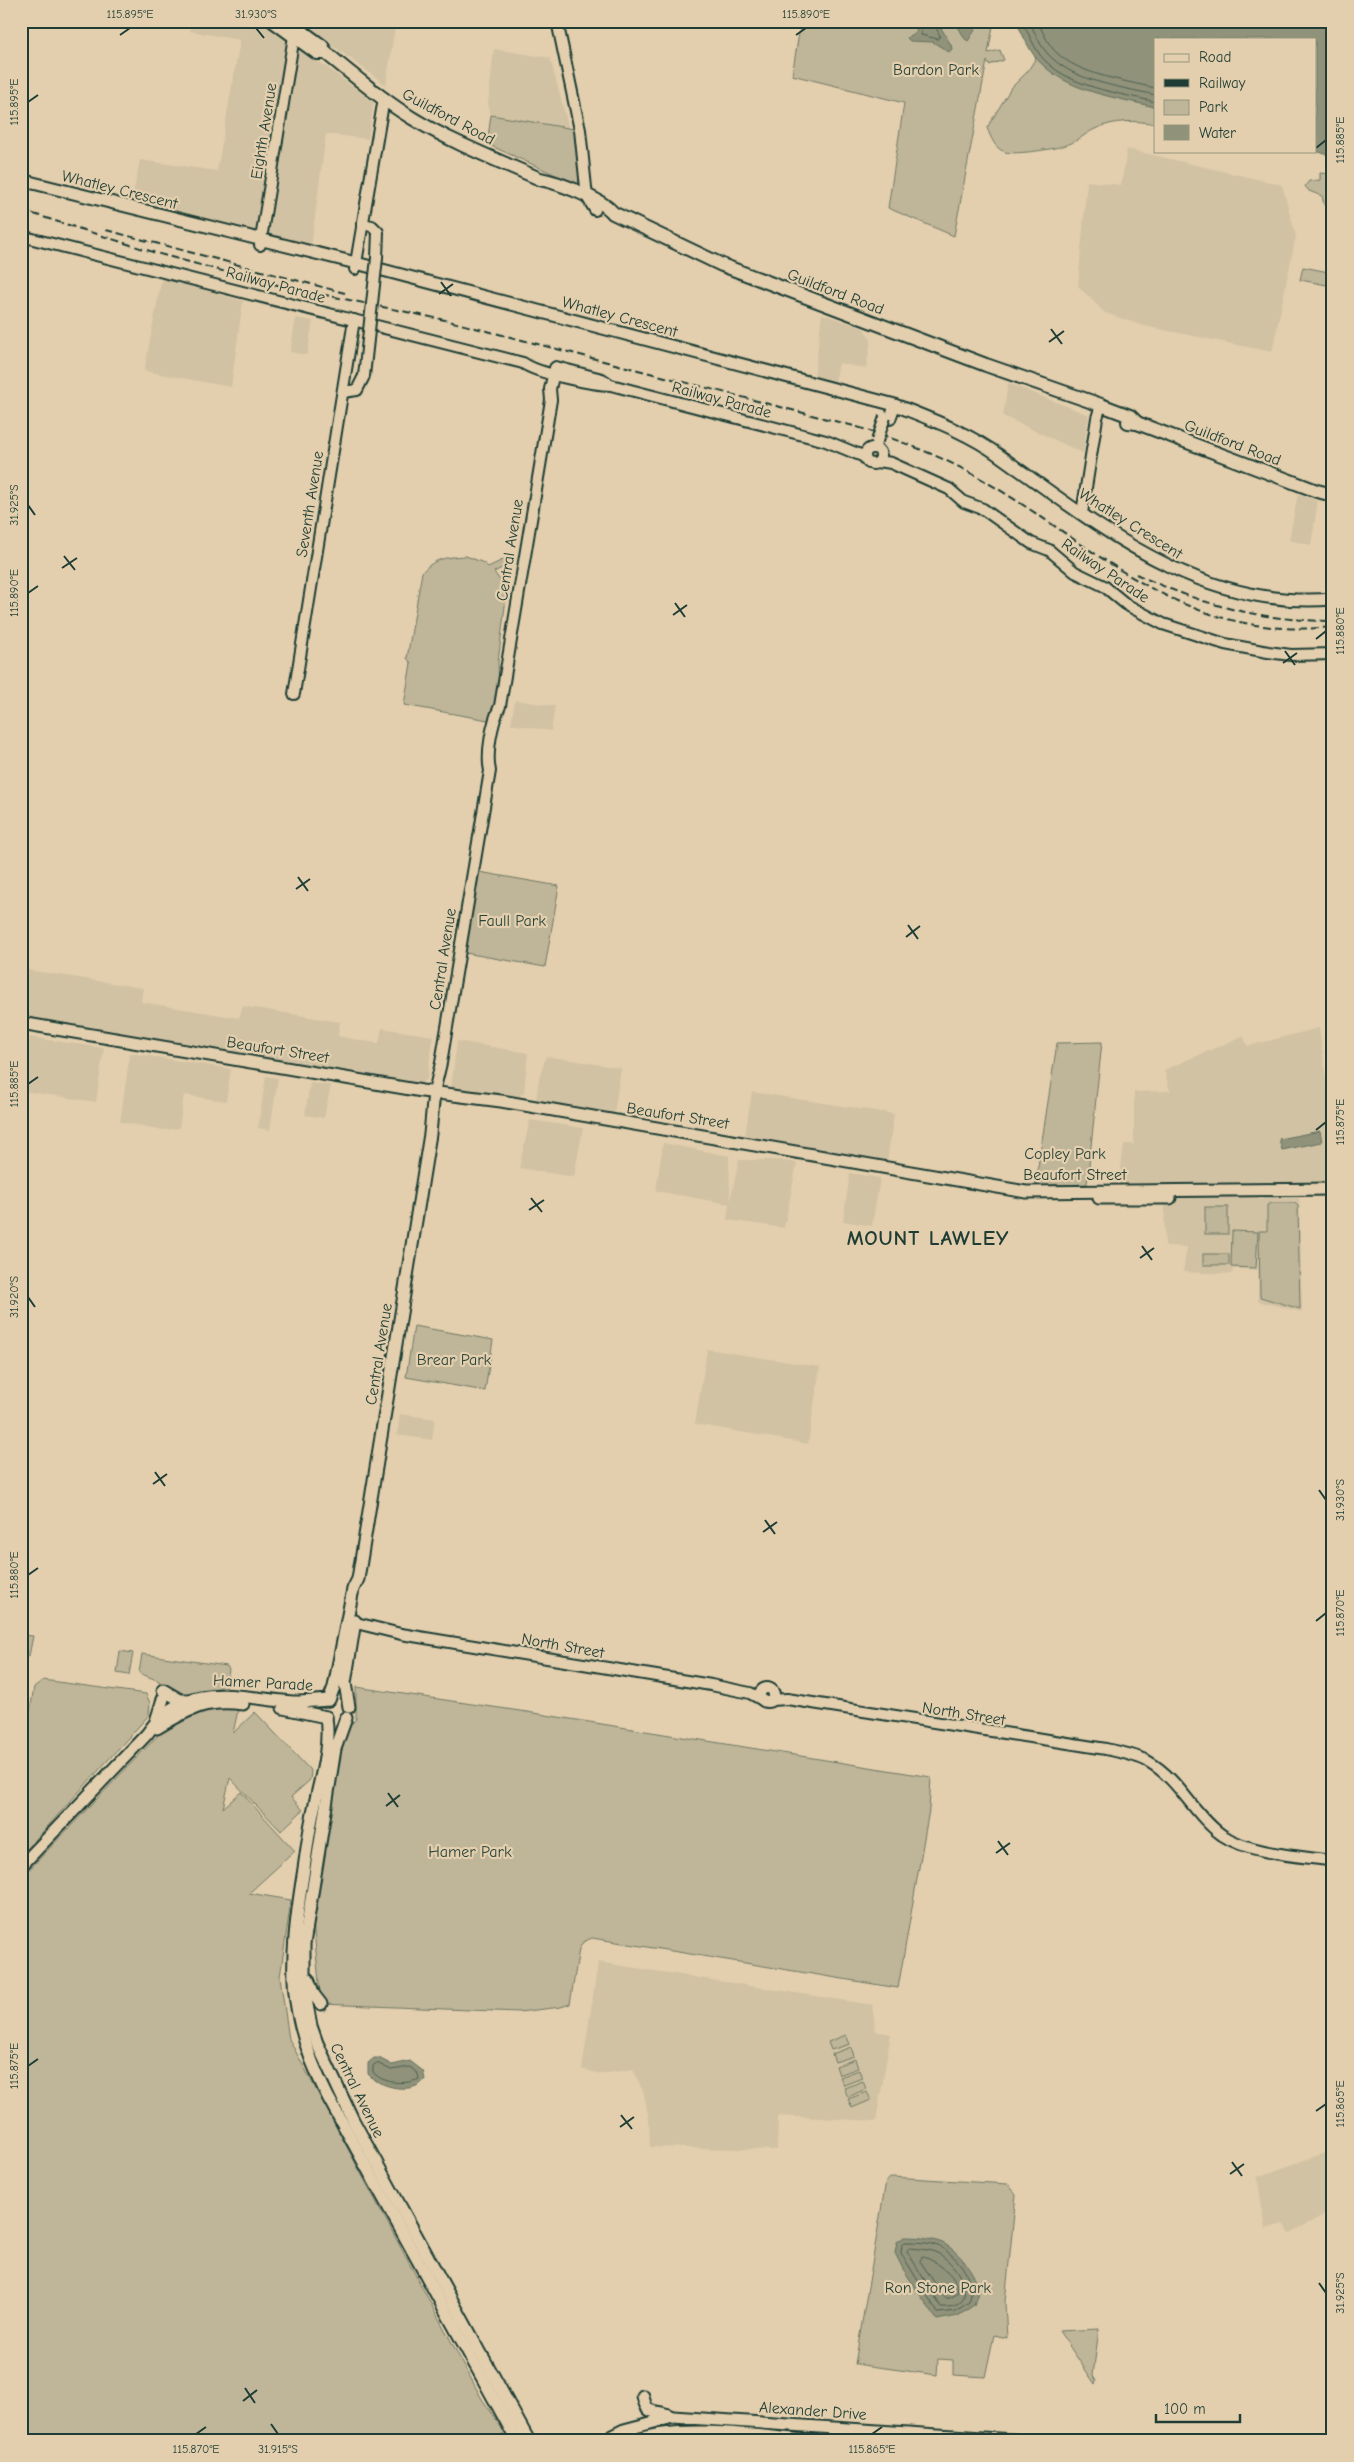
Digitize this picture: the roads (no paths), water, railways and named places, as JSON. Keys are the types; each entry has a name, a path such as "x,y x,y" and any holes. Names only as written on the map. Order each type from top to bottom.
{"highway":[{"name":"Guildford Road","path":"273,21 292,26 317,53 326,53 412,118 442,134 540,179 548,187 593,203 605,215 613,213 722,264 1052,389 1060,396 1100,408 1128,422 1137,423 1317,491 1333,500"},
{"name":"Guildford Road","path":"1317,491 1333,494"}],"main road":[{"path":"557,21 583,148 581,156 593,203"},
{"name":"Eighth Avenue","path":"258,242 292,26"},
{"path":"355,266 384,98"},
{"name":"Whatley Crescent","path":"21,180 212,229 219,228 258,242 355,266 890,411 922,422 1009,463 1082,513 1160,562 1215,586 1262,598 1295,600 1333,598"},
{"path":"343,392 357,390 364,376 378,232 372,226 362,224"},
{"name":"Railway Parade","path":"21,236 522,362 528,367 557,371 600,385 611,386 826,440 835,440 856,449 876,451 950,485 1033,538 1053,547 1078,567 1105,580 1131,602 1172,622 1235,641 1274,648 1333,649"},
{"name":"Seventh Avenue","path":"294,694 354,320"},
{"name":"Central Avenue","path":"530,2441 353,2120 327,2066 312,2026 304,1988 304,1944 337,1740 348,1712 345,1683 353,1589 358,1579 436,1096 443,1071 441,1063 490,771 494,766 503,713 500,706 557,371"},
{"path":"1082,513 1100,408"},
{"path":"876,451 890,411"},
{"name":"Railway Parade","path":"876,451 891,463 949,489 964,502 983,509 1031,543 1049,550 1075,572 1104,586 1127,605 1163,624 1225,644 1268,652 1333,654"},
{"name":"Beaufort Street","path":"21,1023 1028,1198 1117,1199 1333,1196"},
{"name":"Beaufort Street","path":"21,1030 436,1096 502,1101 1026,1192 1333,1189"},
{"name":"Central Avenue","path":"328,1700 334,1687 350,1625"},
{"name":"North Street","path":"350,1625 762,1695 768,1702 773,1696 1106,1748 1150,1762 1164,1774 1206,1821 1222,1835 1239,1844 1333,1861"},
{"name":"Hamer Parade","path":"172,1713 187,1700 215,1694 293,1702 328,1700"},
{"path":"147,1734 156,1721 163,1695 187,1700"},
{"path":"341,1698 348,1712 337,1723 326,1717 324,1709 328,1700 341,1698"},
{"name":"Hamer Parade","path":"172,1713 205,1704 221,1702 294,1709 326,1717"},
{"path":"156,1721 172,1713"},
{"path":"21,1866 147,1734 172,1713"},
{"name":"Central Avenue","path":"326,1717 327,1752 321,1770 306,1858 295,1930 292,1970 297,2011 305,2045 324,2090 517,2441"},
{"path":"306,1858 318,1852"},
{"path":"304,1968 314,1995 321,2006 312,2026"},
{"path":"643,2396 648,2409 673,2417"},
{"name":"Alexander Drive","path":"602,2441 624,2430 673,2417 1026,2441"},
{"path":"832,2441 838,2429"},
{"path":"838,2429 839,2441"},
{"name":"Alexander Drive","path":"634,2441 670,2433 696,2432 815,2441"}],"water":[{"path":"918,21 937,21 952,49 949,52 933,42 910,41 907,38 916,32"},
{"path":"955,21 974,21 975,30 968,41 965,39"},
{"path":"1016,21 1333,21 1333,156 1316,151 1316,38 1154,38 1154,107 1107,96 1061,79 1036,58"},
{"path":"1320,1131 1322,1142 1282,1150 1279,1139"},
{"path":"374,2058 379,2058 392,2065 410,2061 423,2071 425,2079 420,2084 405,2088 396,2088 380,2083 368,2074 368,2063"},
{"path":"904,2237 940,2242 952,2249 964,2262 977,2283 978,2292 974,2305 958,2316 937,2320 903,2269 895,2253 897,2242"}],"railway":[{"path":"21,210 156,253 263,282 445,320 870,431 931,454 976,476 1142,583 1184,604 1229,619 1278,628 1333,627"},
{"path":"106,230 345,293"},
{"path":"1136,574 1206,602 1253,614 1328,621"}],"district":[{"name":"MOUNT LAWLEY","path":"928,1238"}],"park label":[{"name":"Bardon Park","path":"936,69"},
{"name":"Faull Park","path":"512,920"},
{"name":"Copley Park","path":"1065,1153"},
{"name":"Brear Park","path":"454,1359"},
{"name":"Hamer Park","path":"470,1851"},
{"name":"Ron Stone Park","path":"938,2287"}]}
